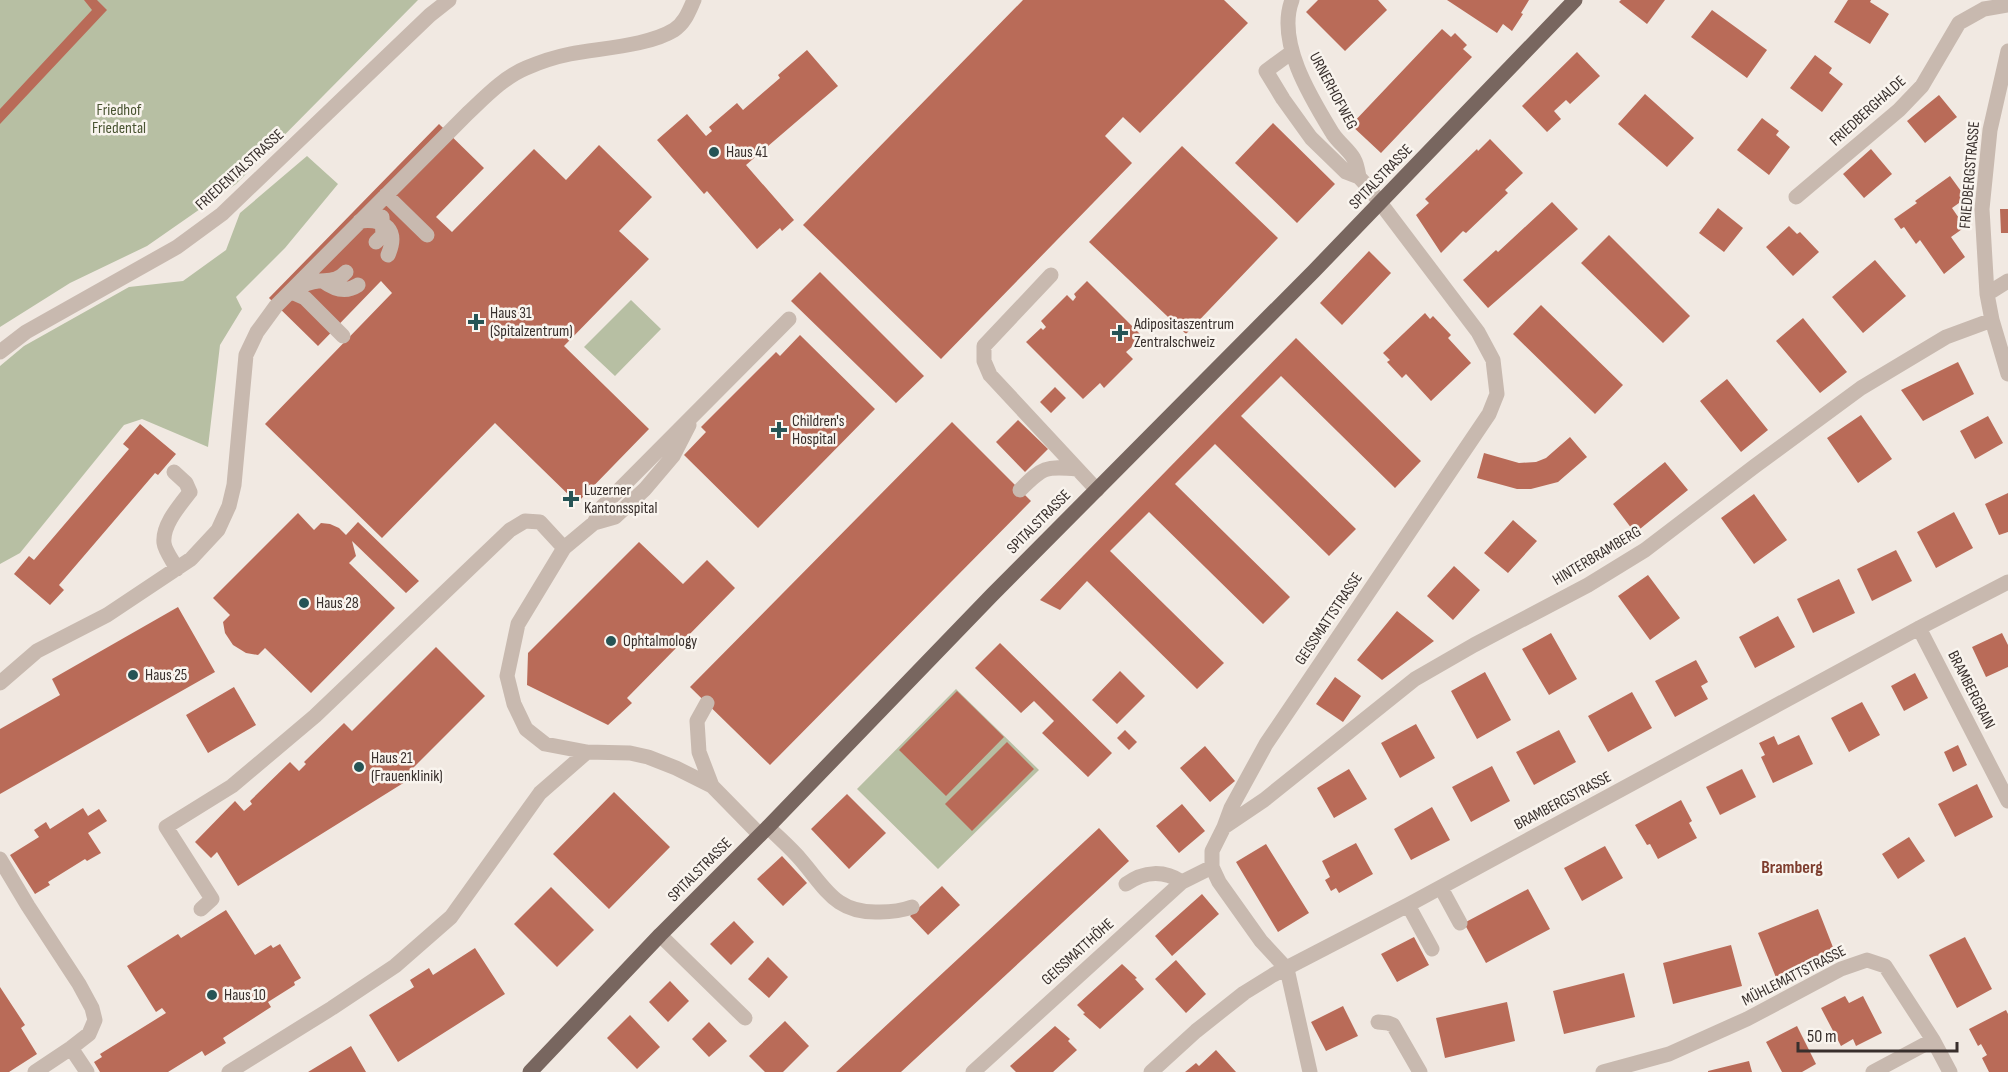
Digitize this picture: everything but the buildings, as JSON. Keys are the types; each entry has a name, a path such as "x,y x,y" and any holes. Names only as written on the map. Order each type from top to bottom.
{"main road":[{"name":"SPITALSTRASSE","path":"530,1072 762,830 1381,203 1575,0"}],"street":[{"name":"FRIEDENTALSTRASSE","path":"0,352 27,332 177,247 222,214 430,15 449,0"},
{"path":"0,683 37,651 107,615 177,569 191,559 218,530 229,506 234,485 246,355 257,332 276,306 468,113 496,87 524,69 569,54 626,45 675,30 685,19 694,0"},
{"name":"URNERHOFWEG","path":"1292,0 1288,10 1287,28 1292,52 1300,72 1335,136 1354,160 1359,177 1381,203"},
{"name":"FRIEDBERGHALDE","path":"1796,197 1899,110 1922,86 1959,23 1984,9 2008,5"},
{"name":"FRIEDBERGSTRASSE","path":"2008,51 1990,130 1982,209 1987,294 2008,374"},
{"name":"URNERHOFWEG","path":"1292,52 1266,71 1311,138 1346,172 1359,177"},
{"path":"382,249 384,197"},
{"path":"384,197 427,235"},
{"name":"GEISSMATTSTRASSE","path":"1212,867 1212,851 1231,808 1266,744 1490,414 1497,394 1493,360 1478,332 1381,203"},
{"path":"360,221 383,222"},
{"path":"319,262 319,275 324,282"},
{"path":"1051,274 984,346 984,361 990,375 1097,490"},
{"path":"293,289 317,281 352,279"},
{"path":"1987,294 2008,281"},
{"path":"293,289 343,336"},
{"path":"789,319 603,506 594,523 564,548 518,624 507,676 514,704 526,729 545,744 587,752 630,753 676,768 712,786 762,830 800,858 823,889 840,904 867,913 900,911 912,907"},
{"name":"HINTERBRAMBERG","path":"1224,828 1264,800 1414,680 1474,645 1588,585 1635,556 1861,388 1947,337 1992,320"},
{"path":"1020,489 1037,473 1048,467 1077,469"},
{"path":"174,472 186,483 190,492 174,515 164,544 177,569"},
{"path":"201,909 212,899 166,827 232,786 315,716 510,530 525,521 540,522 564,548"},
{"name":"BRAMBERGSTRASSE","path":"1150,1072 1244,993 1273,975 1441,888 1918,628 2008,582"},
{"name":"BRAMBERGRAIN","path":"1918,628 2008,801"},
{"path":"707,703 698,721 699,752 712,786"},
{"path":"229,1072 395,966 451,917 540,793 587,752"},
{"path":"0,859 92,1008 95,1020 90,1033 35,1072"},
{"path":"1212,867 1233,904 1261,941 1287,969 1310,1072"},
{"name":"GEISSMATTHÖHE","path":"973,1072 1182,882 1212,867"},
{"path":"1126,884 1137,876 1152,873 1171,874 1182,882"},
{"path":"1441,888 1460,923"},
{"path":"1408,905 1432,949"},
{"path":"660,935 745,1018"},
{"name":"MÜHLEMATTSTRASSE","path":"1603,1072 1669,1054 1748,1020 1841,969 1867,960 1884,966 1933,1040 1950,1072"},
{"path":"1378,1022 1393,1025 1420,1072"},
{"path":"1873,1072 1933,1040"},
{"path":"71,1048 87,1072"}],"green space":[{"name":"Friedhof Friedental","path":"0,0 418,0 236,184 147,246 70,283 0,327"},
{"path":"307,156 338,184 285,248 236,297 242,309 220,345 208,447 142,419 124,425 20,553 0,564 0,366 24,346 129,287 183,281 226,250 240,213"},
{"path":"631,300 661,329 615,376 584,347"},
{"path":"956,689 1039,770 938,869 857,789"}],"place":[{"name":"Haus 41","path":"714,152"},
{"name":"Haus 31 (Spitalzentrum)","path":"476,322"},
{"name":"Adipositaszentrum Zentralschweiz","path":"1120,333"},
{"name":"Children's Hospital","path":"779,430"},
{"name":"Luzerner Kantonsspital","path":"571,499"},
{"name":"Haus 28","path":"304,603"},
{"name":"Ophtalmology","path":"611,641"},
{"name":"Haus 25","path":"133,675"},
{"name":"Haus 21 (Frauenklinik)","path":"359,767"},
{"name":"Haus 10","path":"212,995"}],"district":[{"name":"Bramberg","path":"1792,867"}]}
